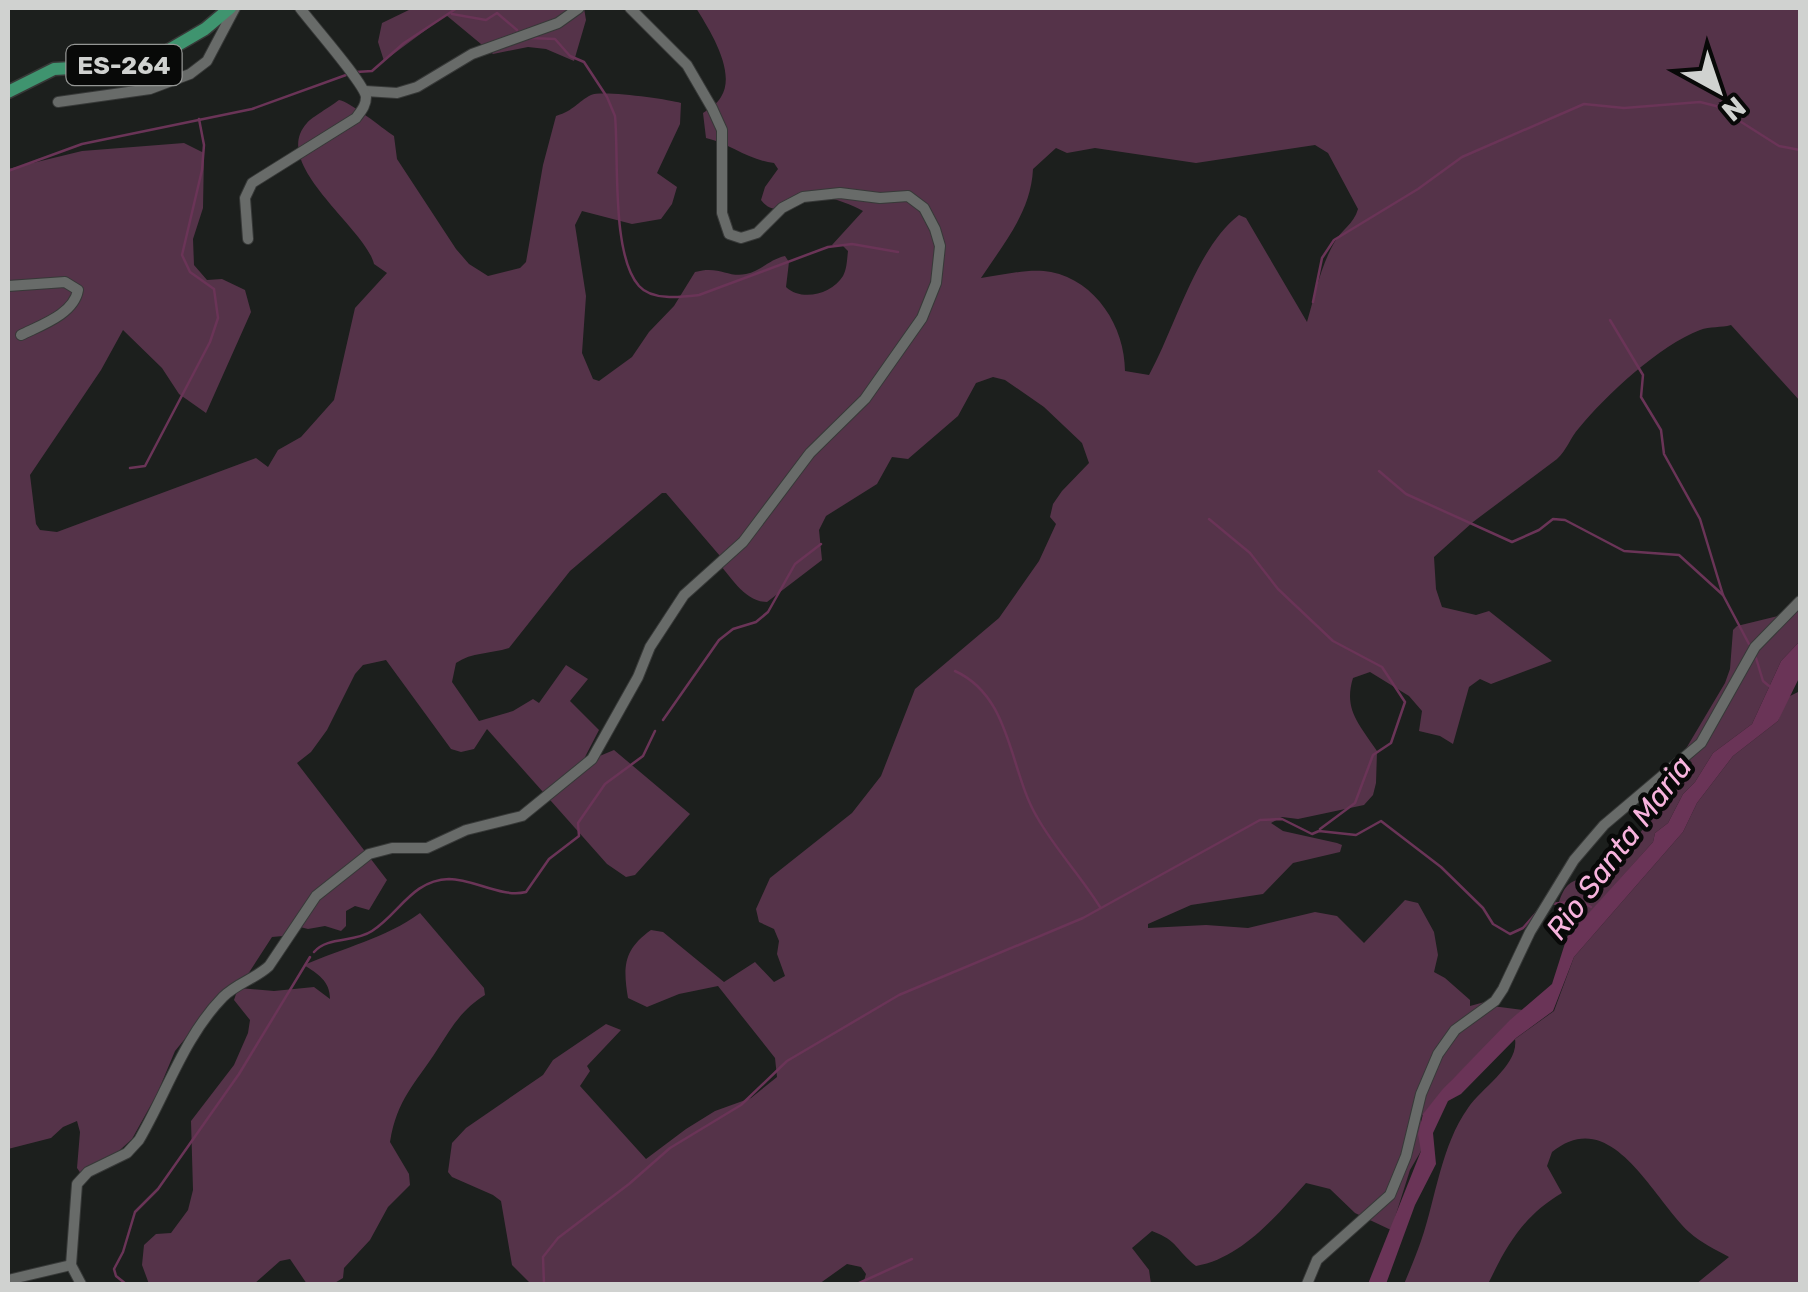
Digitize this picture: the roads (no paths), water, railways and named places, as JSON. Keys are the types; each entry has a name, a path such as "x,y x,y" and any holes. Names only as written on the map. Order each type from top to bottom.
{"main road":[{"name":"ES-264","path":"8,92 41,72 128,65 157,57 233,8"}],"street":[{"path":"58,102 150,89 190,74 206,61 233,8"},
{"path":"248,240 245,198 252,183 356,118 364,108 365,91 300,8"},
{"path":"365,91 396,93 417,87 472,54 558,23 579,8"},
{"path":"82,1284 71,1264 77,1184 88,1172 128,1153 139,1140 197,1028 216,1005 236,985 269,966 316,896 354,863 379,850 427,848 466,830 522,816 592,759 638,678 650,647 684,596 743,542 810,453 865,398 922,318 936,284 940,246 924,208 908,196 880,198 840,193 803,197 782,208 757,232 741,238 729,234 722,214 722,130 688,66 630,8"},
{"path":"8,286 65,282 78,290 73,304 62,313 21,335"},
{"path":"1308,1284 1317,1260 1390,1195 1406,1156 1421,1094 1438,1054 1455,1030 1495,1001 1536,920 1574,860 1604,825 1701,743 1754,646 1800,601"},
{"path":"8,1280 71,1264"}],"waterway":[{"path":"356,72 372,71 404,43 457,8"},
{"path":"452,14 486,20 497,13 517,30"},
{"path":"528,38 555,39 570,56 584,62 607,97 615,116 624,252 630,271 645,291 668,297 699,295 828,247 852,244 898,252"},
{"path":"8,171 82,144 252,109 346,75"},
{"path":"1313,302 1322,258 1334,240 1462,157 1584,104 1624,108 1700,102 1716,106 1779,146 1800,150"},
{"path":"130,468 145,466 210,342 218,318 214,289 190,272 182,255 202,170 204,145 199,119"},
{"path":"1610,320 1643,375 1641,397 1661,430 1664,454 1700,519 1723,595 1749,644"},
{"path":"1379,471 1406,494 1512,542 1553,519 1565,520 1624,551 1679,555 1723,595"},
{"path":"1209,519 1250,553 1278,589 1333,641 1382,667 1405,702 1391,743 1373,755 1355,803 1320,829"},
{"path":"663,720 719,640 768,612 795,564 821,544"},
{"path":"1756,658 1763,681 1769,686"},
{"path":"955,671 988,698 999,716 1037,817 1100,907"},
{"path":"314,952 326,944 372,931 415,891 436,881 458,880 507,892 526,892 549,859 579,836 578,823 605,784 643,756 655,731"},
{"name":"Rio Santa Maria","path":"544,1284 543,1257 558,1238 670,1148 741,1105 787,1061 899,995 1083,918 1260,820 1282,819 1312,834 1319,831 1356,835 1381,821 1441,867 1483,908 1493,924 1510,934 1523,928 1537,912"},
{"name":"Rio Santa Maria","path":"1551,904 1580,901 1591,907"},
{"path":"126,1284 114,1269 135,1212 158,1189 239,1074 310,957"},
{"path":"857,1284 912,1259"}]}
